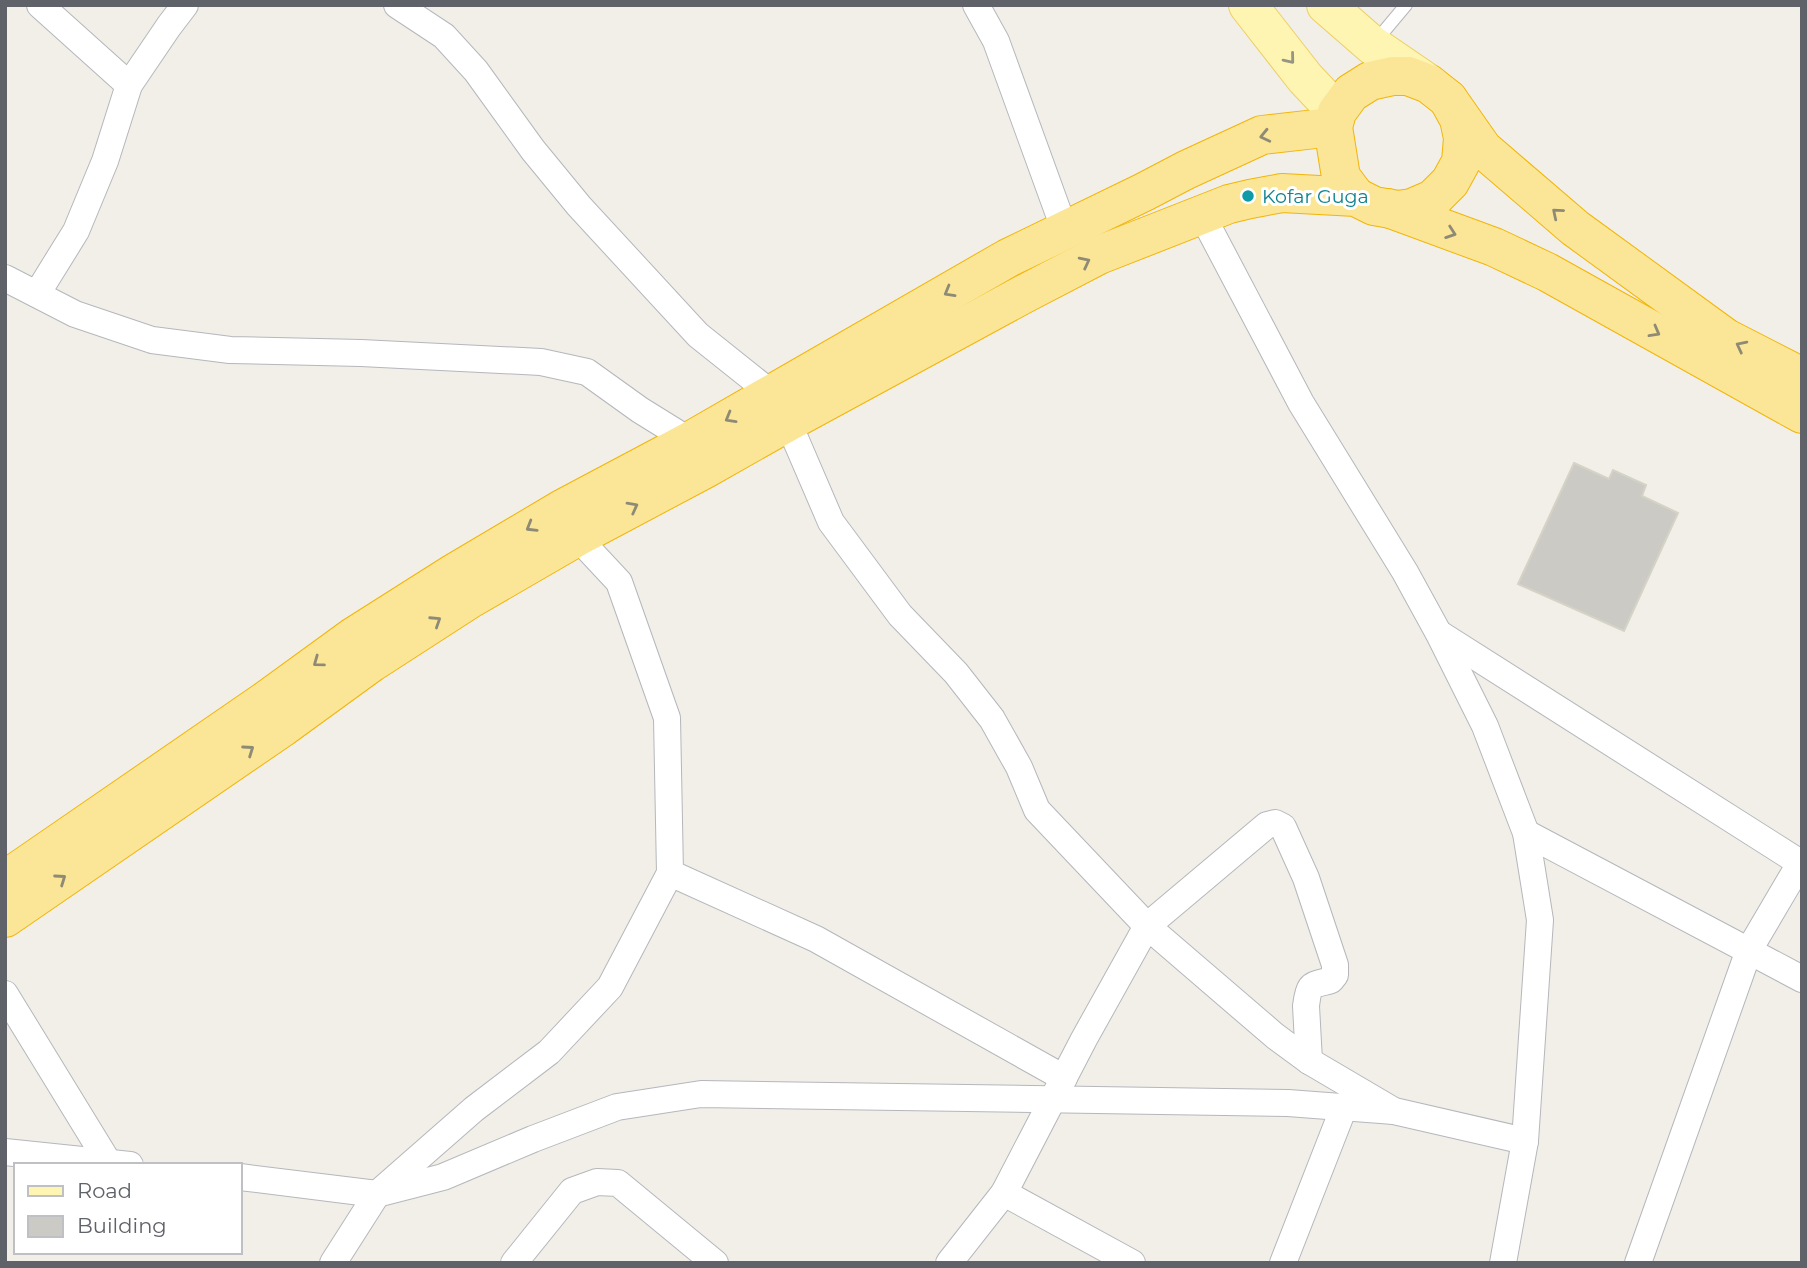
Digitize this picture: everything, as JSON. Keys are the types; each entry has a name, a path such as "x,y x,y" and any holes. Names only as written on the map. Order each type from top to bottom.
{"highway":[{"path":"1802,377 1726,338 1576,228 1483,149 1439,91 1408,76 1370,81 1351,93 1335,120 1341,177 1372,203 1494,247 1546,272 1802,414"},
{"path":"5,918 283,727 362,650 454,573 562,509 690,441 780,408 1099,255 1229,204 1282,193 1372,203 1397,210 1412,208 1433,199 1450,182 1461,162 1464,138 1460,119 1439,91"},
{"path":"5,880 254,709 362,650 470,599 705,468 780,408 1008,258 1262,135 1335,120"}],"main road":[{"path":"1248,5 1335,120"},
{"path":"1326,5 1372,45 1439,91"}],"street":[{"path":"40,5 129,85"},
{"path":"37,294 76,232 105,161 129,85 185,5"},
{"path":"397,5 443,36 476,71 533,150 579,206 698,335 780,408 831,522 900,615 956,673 992,719 1019,767 1037,810 1147,926 1275,1036 1309,1061 1394,1111"},
{"path":"976,5 996,41 1065,231"},
{"path":"1202,215 1301,403 1405,572 1439,634 1485,726 1526,833 1540,920 1525,1141 1503,1263"},
{"path":"5,278 75,314 152,340 230,350 541,362 587,372 690,441"},
{"path":"333,1263 377,1194 474,1109 550,1052 610,988 670,873 667,718 619,582 577,537"},
{"path":"1439,634 1801,862 1749,950 1638,1263"},
{"path":"949,1263 1004,1193 1147,926 1267,825 1275,823 1283,827 1306,878 1335,965 1335,975 1331,980 1315,983 1307,998 1309,1061"},
{"path":"1526,833 1802,979"},
{"path":"670,873 816,939 1059,1089"},
{"path":"5,994 118,1163"},
{"path":"242,1177 377,1194 443,1177 617,1107 701,1094 1059,1089 1394,1111 1525,1141"},
{"path":"1283,1263 1344,1107"},
{"path":"5,1152 110,1163"},
{"path":"514,1263 572,1191 597,1182 618,1183 715,1263"},
{"path":"1004,1193 1132,1263"}],"lane":[{"path":"1372,45 1406,5"}],"building":[{"path":"1574,463 1609,479 1613,470 1646,485 1642,496 1678,513 1624,631 1518,584"}],"place":[{"name":"Kofar Guga","path":"1248,196"}]}
